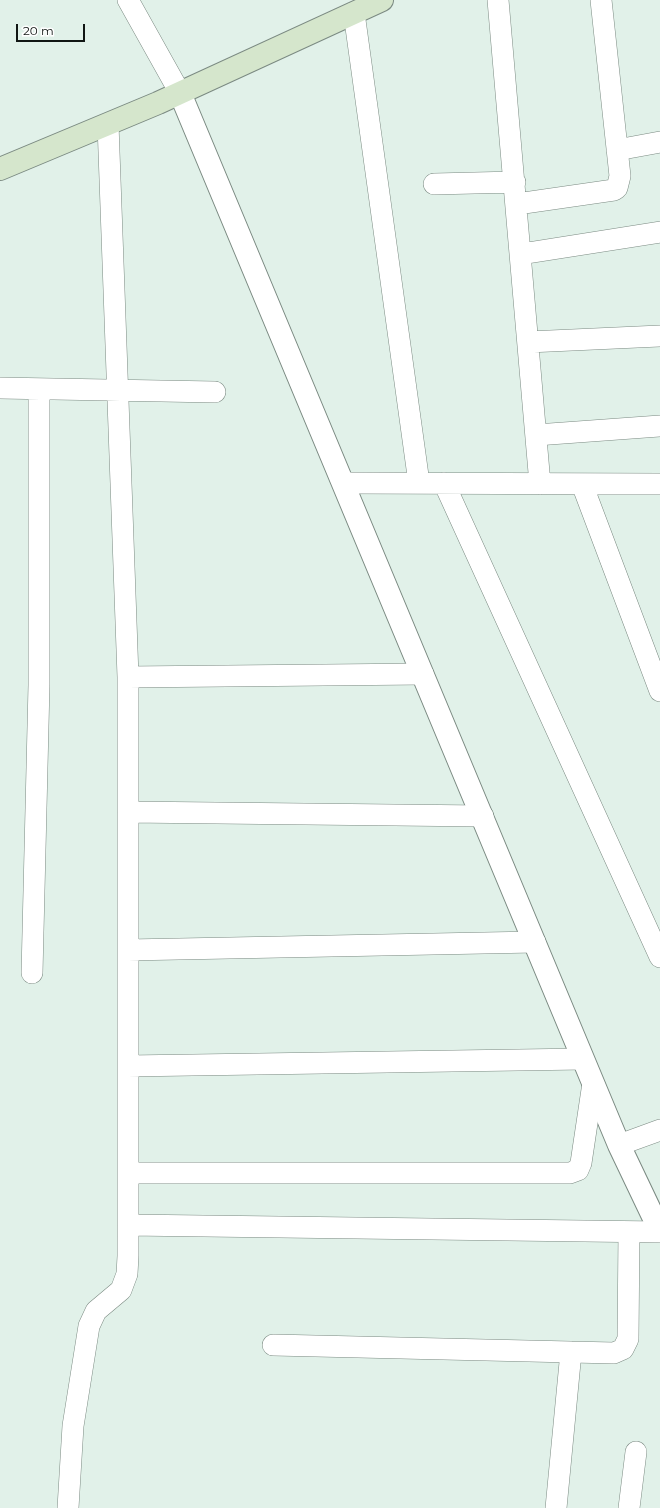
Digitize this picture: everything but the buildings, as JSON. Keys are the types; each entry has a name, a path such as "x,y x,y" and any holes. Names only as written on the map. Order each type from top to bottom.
{"main road":[{"path":"0,169 180,93 382,0"}],"street":[{"path":"128,0 180,93 424,674 619,1146 660,1231 629,1232 128,1225"},
{"path":"498,0 517,204 540,484"},
{"path":"517,204 614,190 617,188 619,183 617,150 600,0"},
{"path":"354,13 419,483"},
{"path":"68,1508 73,1426 89,1326 96,1311 121,1290 127,1274 128,677 116,391 108,124"},
{"path":"617,150 660,142"},
{"path":"434,184 515,182"},
{"path":"521,254 660,232"},
{"path":"528,342 660,336"},
{"path":"0,388 215,392"},
{"path":"32,973 39,685 38,389"},
{"path":"536,435 660,426"},
{"path":"344,483 660,484"},
{"path":"444,483 660,957"},
{"path":"582,484 660,691"},
{"path":"128,677 424,674"},
{"path":"128,812 482,816"},
{"path":"128,950 535,942"},
{"path":"128,1066 583,1059"},
{"path":"128,1173 570,1173 578,1170 581,1164 593,1083"},
{"path":"619,1146 660,1130"},
{"path":"273,1345 614,1353 623,1349 628,1339 629,1232"},
{"path":"556,1508 571,1352"},
{"path":"629,1508 636,1452"}]}
